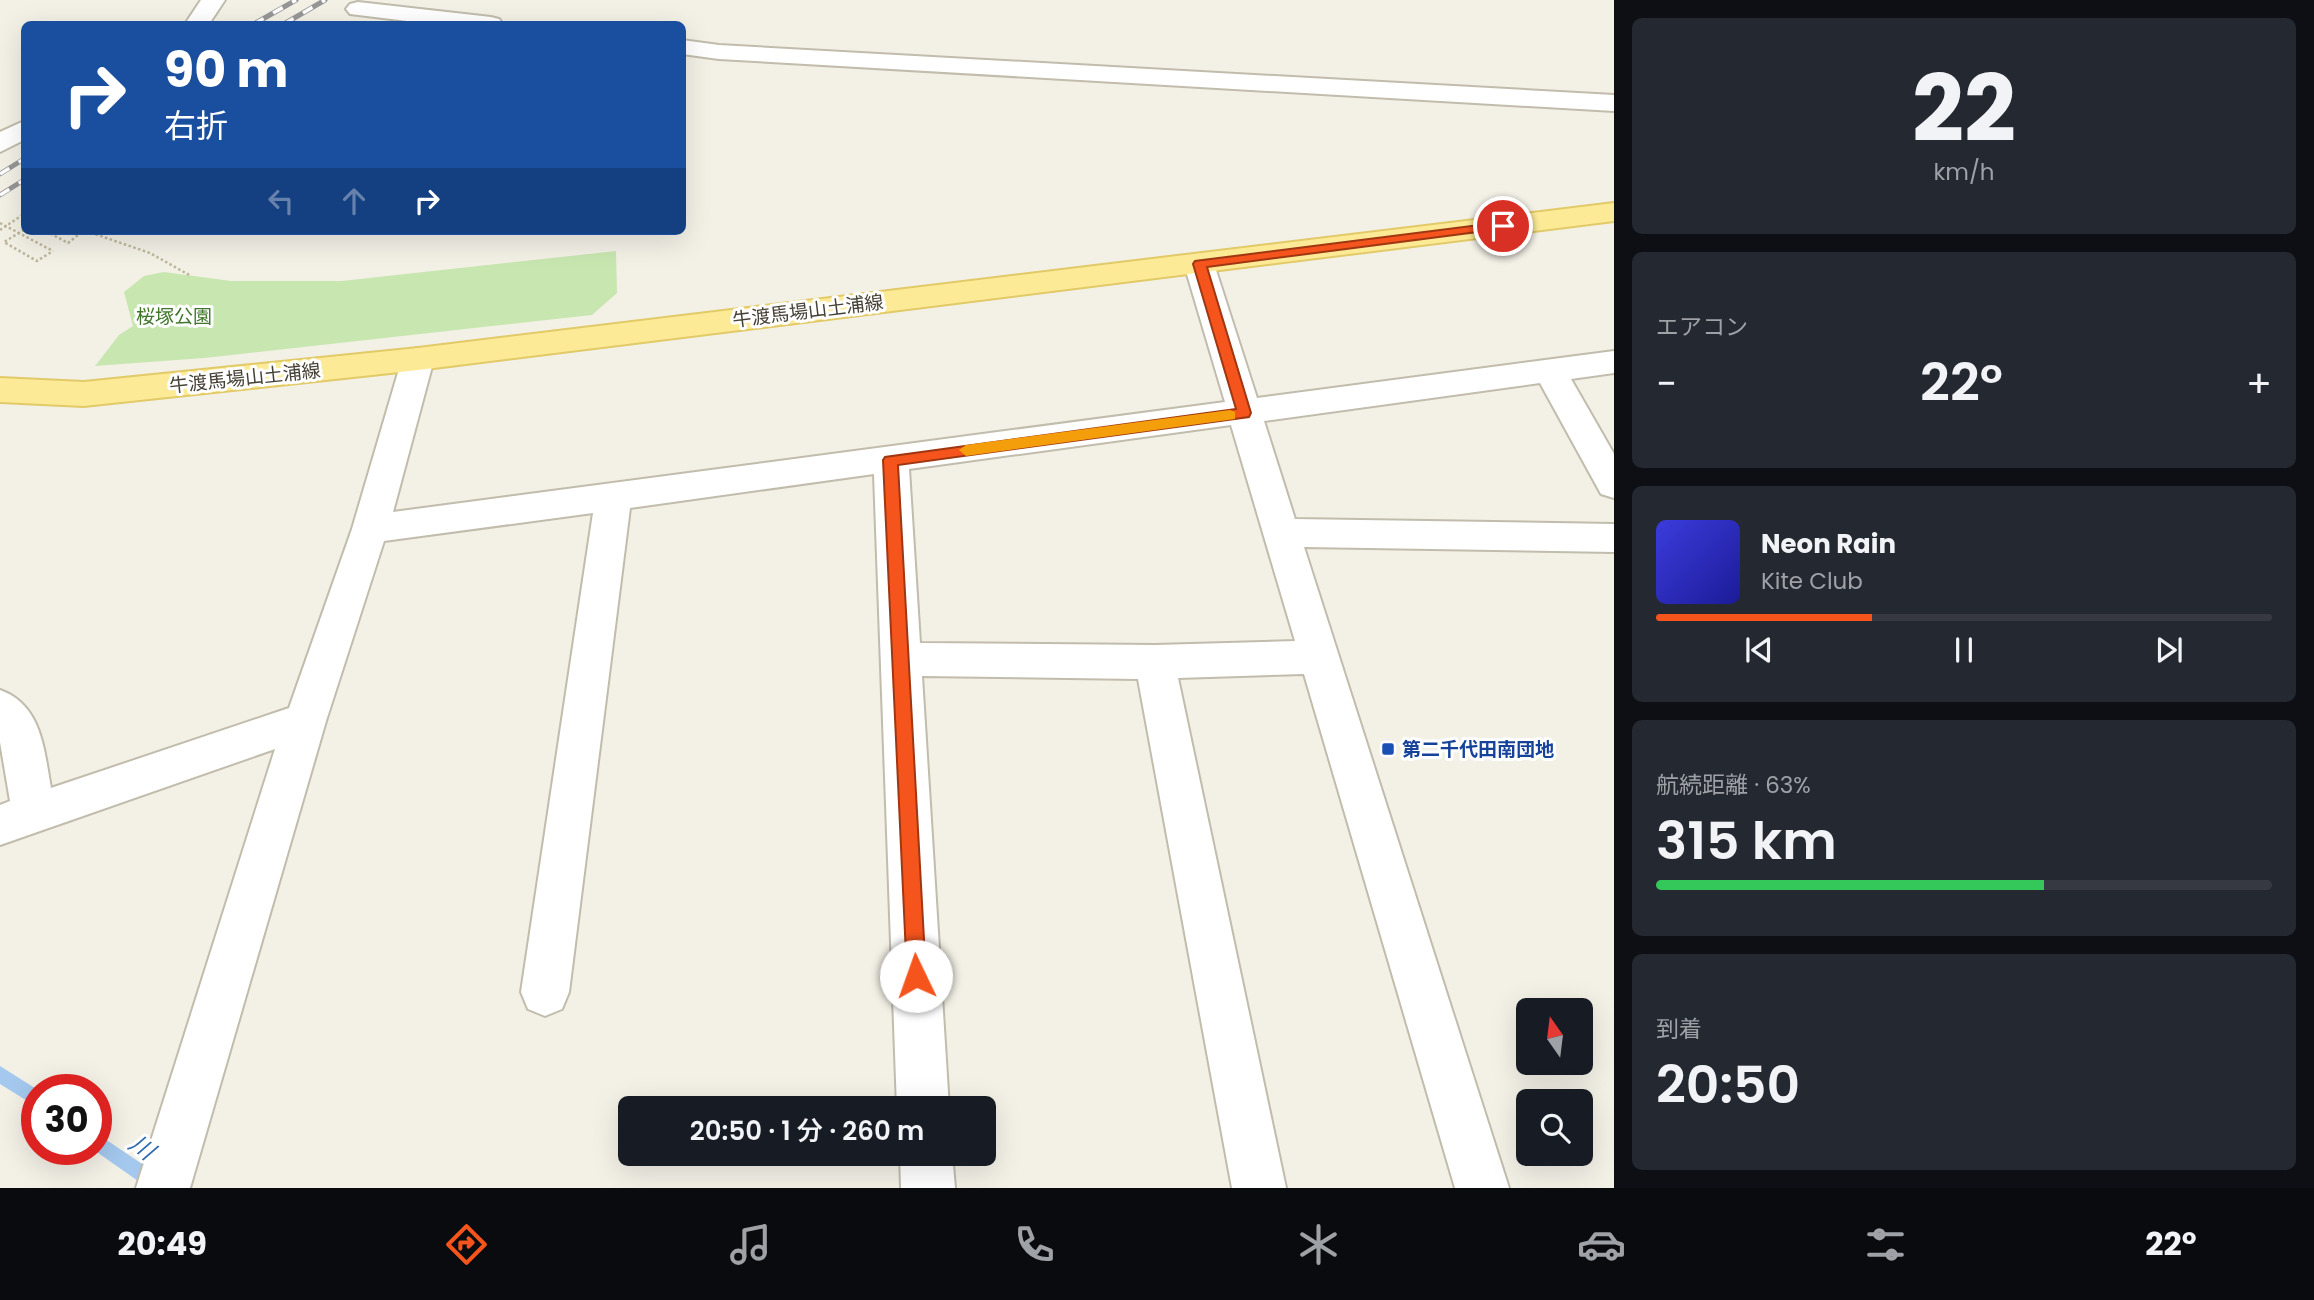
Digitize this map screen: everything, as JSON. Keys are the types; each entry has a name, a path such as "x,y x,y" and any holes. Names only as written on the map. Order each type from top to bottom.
{"main road":[{"name":"牛渡馬場山土浦線","path":"0,390 84,394 418,359 1614,212"}],"street":[{"path":"199,21 213,0"},
{"path":"358,9 464,21"},
{"path":"686,47 733,53 1614,103"},
{"path":"0,144 21,131"},
{"path":"1199,264 1482,1188"},
{"path":"167,1174 305,721 370,529 418,359"},
{"path":"370,529 1614,362"},
{"path":"1549,371 1614,485"},
{"path":"891,460 922,1096"},
{"path":"545,992 613,497"},
{"path":"1283,533 1614,538"},
{"path":"900,659 1155,662 1321,657"},
{"path":"1155,662 1259,1188"},
{"path":"0,708 19,730 17,819 305,721"},
{"path":"927,1166 928,1188"}],"path":[{"path":"0,230 21,216"},
{"path":"0,223 19,233"},
{"path":"19,233 4,242 37,261 53,251 23,235"},
{"path":"53,235 68,243 79,235"},
{"path":"97,235 150,253 191,276"}],"green space":[{"name":"桜塚公園","path":"616,251 617,293 592,315 204,358 95,366 119,335 133,326 124,292 144,276 164,272 231,281 342,281"}],"waterway":[{"name":"川","path":"0,1074 21,1088"},
{"name":"川","path":"112,1152 163,1188"}],"railway":[{"path":"259,21 296,0"},
{"path":"289,21 325,0"},
{"path":"0,174 21,161"},
{"path":"0,195 21,182"}],"slow traffic":[{"path":"966,450 1230,415"}],"place":[{"name":"第二千代田南団地","path":"1388,749"}],"route":[{"path":"916,976 891,460 1244,413 1199,264 1503,226"}]}
